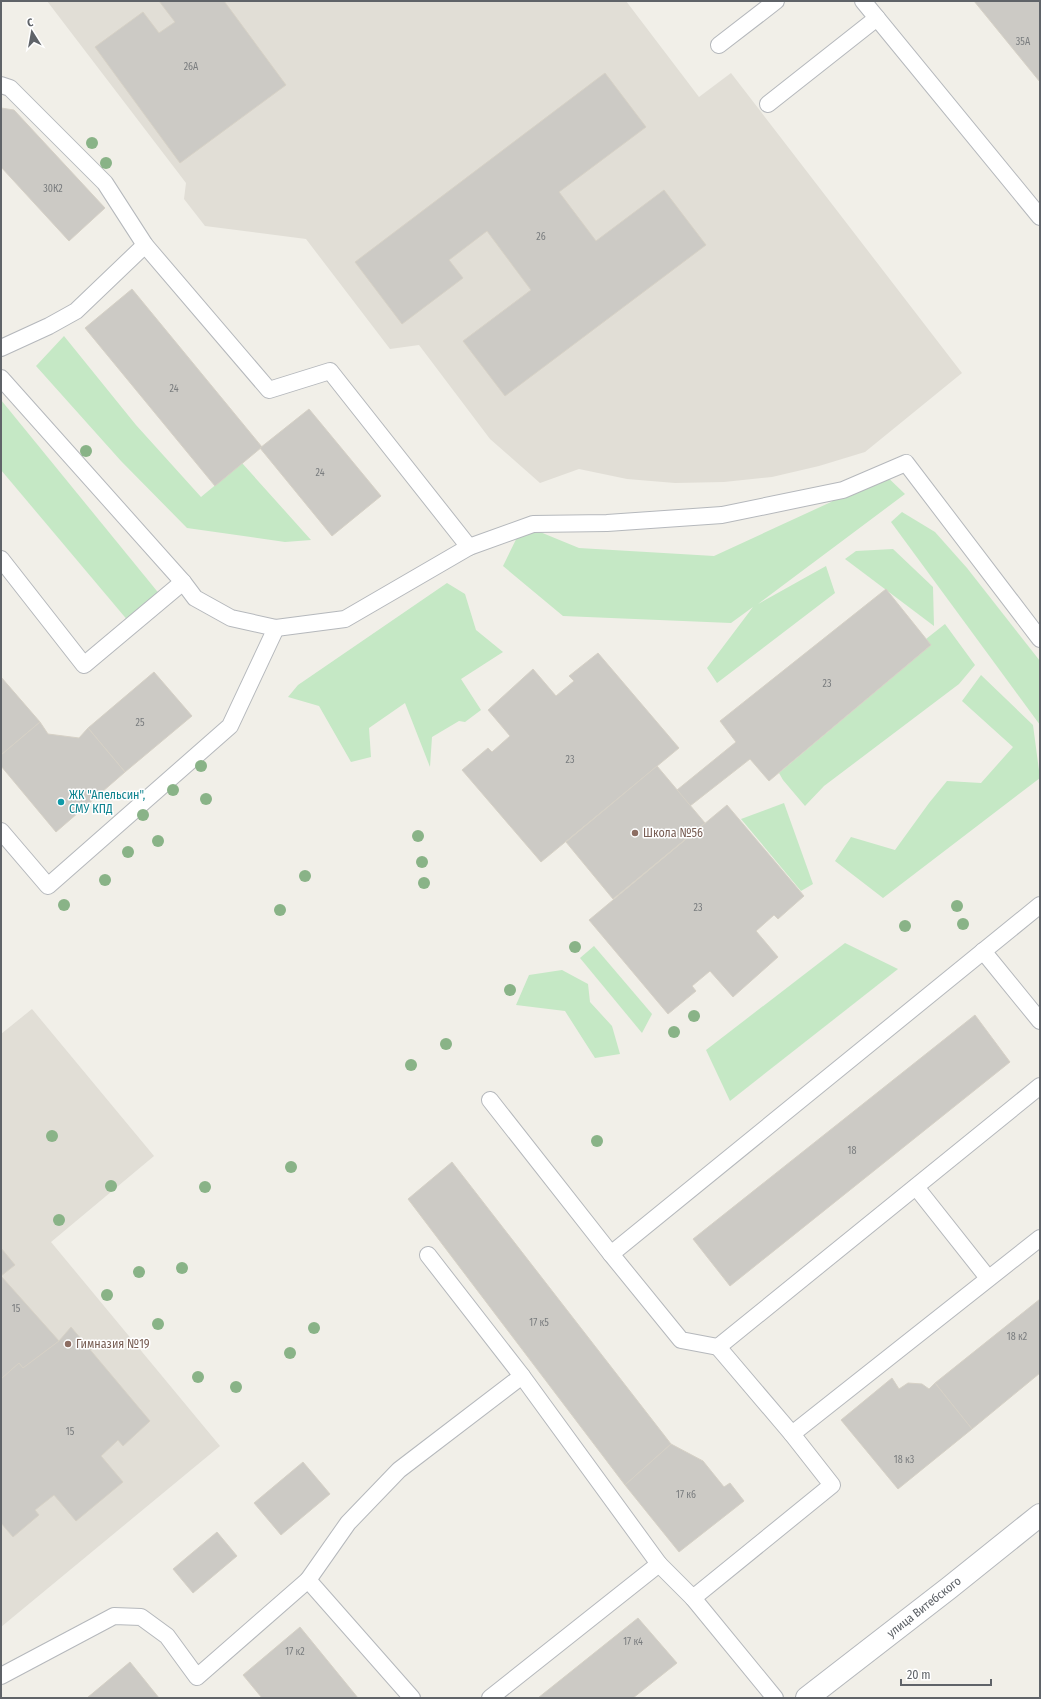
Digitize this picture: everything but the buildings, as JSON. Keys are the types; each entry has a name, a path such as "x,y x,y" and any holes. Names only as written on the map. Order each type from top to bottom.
{"street":[{"name":"улица Витебского","path":"807,1698 949,1588 1040,1515"}],"lane":[{"path":"719,45 776,1"},
{"path":"864,1 1040,217"},
{"path":"768,104 877,18"},
{"path":"1,85 10,88 105,183 145,245 269,390 330,371 469,547"},
{"path":"1,348 49,326 76,310 145,245"},
{"path":"1,378 183,582 195,598 231,618 276,628 345,619 469,547 533,524 607,523 722,515 843,490 906,463 1040,639"},
{"path":"1,560 84,664 183,582"},
{"path":"1,831 48,886 230,726 276,628"},
{"path":"612,1254 1040,905"},
{"path":"983,951 1040,1021"},
{"path":"718,1347 1040,1086"},
{"path":"490,1100 682,1340 718,1347 792,1434 832,1485 693,1598"},
{"path":"916,1187 988,1278"},
{"path":"792,1434 1040,1238"},
{"path":"428,1255 522,1376 659,1564 693,1598 775,1698"},
{"path":"1,1676 114,1616 141,1617 168,1636 197,1678 308,1580 348,1523 399,1470 522,1376"},
{"path":"490,1698 659,1564"},
{"path":"308,1580 412,1698"}],"shaded area":[{"path":"47,1 626,1 699,97 731,73 962,373 865,452 819,466 772,477 724,482 675,483 627,479 579,469 540,483 490,439 419,345 390,349 306,239 205,226 184,199 186,183"},
{"name":"Гимназия №19","path":"32,1009 154,1156 51,1242 220,1446 1,1627 1,1034"}],"green space":[{"path":"64,336 136,425 201,497 242,463 311,540 285,542 187,528 121,461 36,366"},
{"path":"1,400 161,596 129,622 1,470"},
{"path":"878,468 905,494 758,604 826,566 835,593 717,683 707,668 753,607 731,623 563,616 503,566 523,525 579,548 714,556 831,502"},
{"path":"902,512 935,532 967,568 1040,661 1040,725 891,522"},
{"path":"893,549 933,587 934,626 845,559 856,551"},
{"path":"447,583 465,594 476,630 503,652 461,679 481,710 465,722 459,721 432,737 430,767 405,703 369,728 371,757 351,762 319,706 288,697 298,685"},
{"path":"945,624 975,665 959,684 824,786 805,806 779,773 931,645 926,639"},
{"path":"981,675 1033,725 1040,778 883,898 835,861 851,837 895,850 947,781 981,783 1013,747 962,701"},
{"path":"784,803 813,884 801,891 741,819"},
{"path":"845,943 898,969 730,1101 706,1050"},
{"path":"594,946 652,1014 642,1033 580,958"},
{"path":"562,970 588,984 590,1002 612,1026 620,1054 595,1058 565,1011 516,1005 529,975"}],"place":[{"name":"ЖК \"Апельсин\", СМУ КПД","path":"61,802"},
{"name":"Школа №56","path":"635,833"},
{"name":"Гимназия №19","path":"68,1344"}]}
